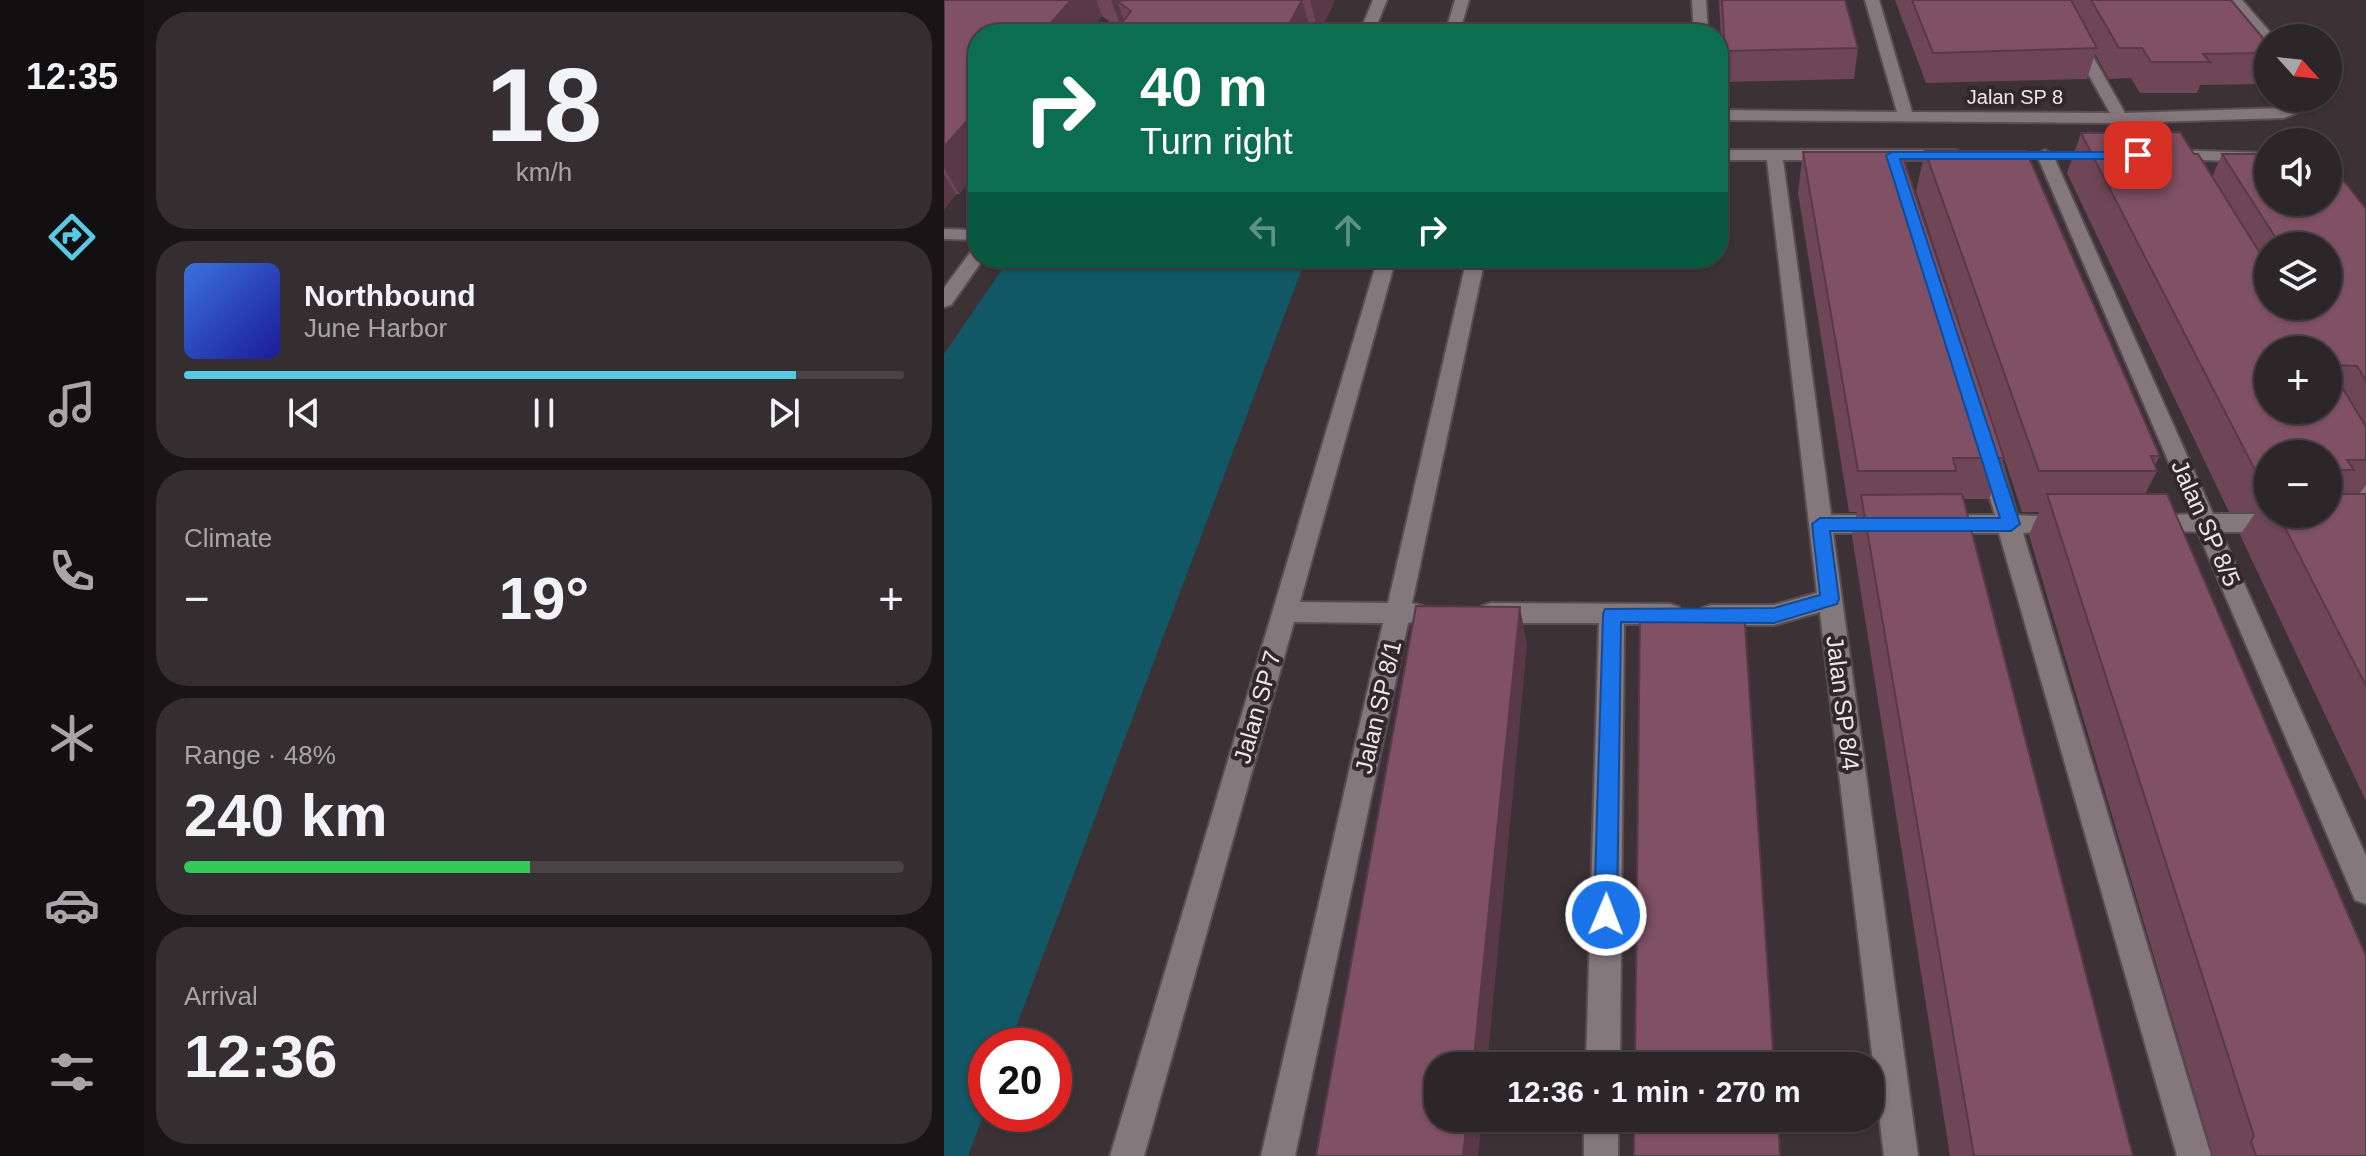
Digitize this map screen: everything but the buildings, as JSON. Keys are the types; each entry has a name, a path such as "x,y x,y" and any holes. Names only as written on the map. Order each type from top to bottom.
{"street":[{"path":"1370,24 1380,0"},
{"path":"1455,24 1462,0"},
{"path":"1699,0 1700,24"},
{"path":"1872,0 1906,116"},
{"path":"2054,0 2120,118"},
{"path":"2235,0 2256,24"},
{"name":"Jalan SP 8","path":"1728,115 2120,118 2287,112"},
{"path":"1728,155 1969,155"},
{"name":"Jalan SP 8/4","path":"1774,155 1901,1156"},
{"path":"1892,155 1902,185"},
{"name":"Jalan SP 8/5","path":"2045,155 2366,890"},
{"path":"2167,160 2254,158"},
{"path":"944,234 968,235"},
{"path":"944,301 968,268"},
{"name":"Jalan SP 7","path":"1127,1156 1384,268"},
{"name":"Jalan SP 8/1","path":"1278,1156 1474,268"},
{"path":"1978,421 2011,524 2194,1156"},
{"path":"2324,424 2366,496"},
{"path":"2131,524 2254,523"},
{"path":"1820,524 2086,524"},
{"path":"1285,612 1774,615 1830,599"},
{"path":"1603,1052 1612,614"},
{"path":"1601,1132 1601,1156"}],"water":[{"path":"1003,268 1302,268 1016,1028 968,1028 968,1132 977,1132 968,1156 944,1156 944,354"}],"route":[{"path":"1606,915 1612,614 1774,615 1830,599 1820,524 2011,524 1892,155 2138,155"}]}
